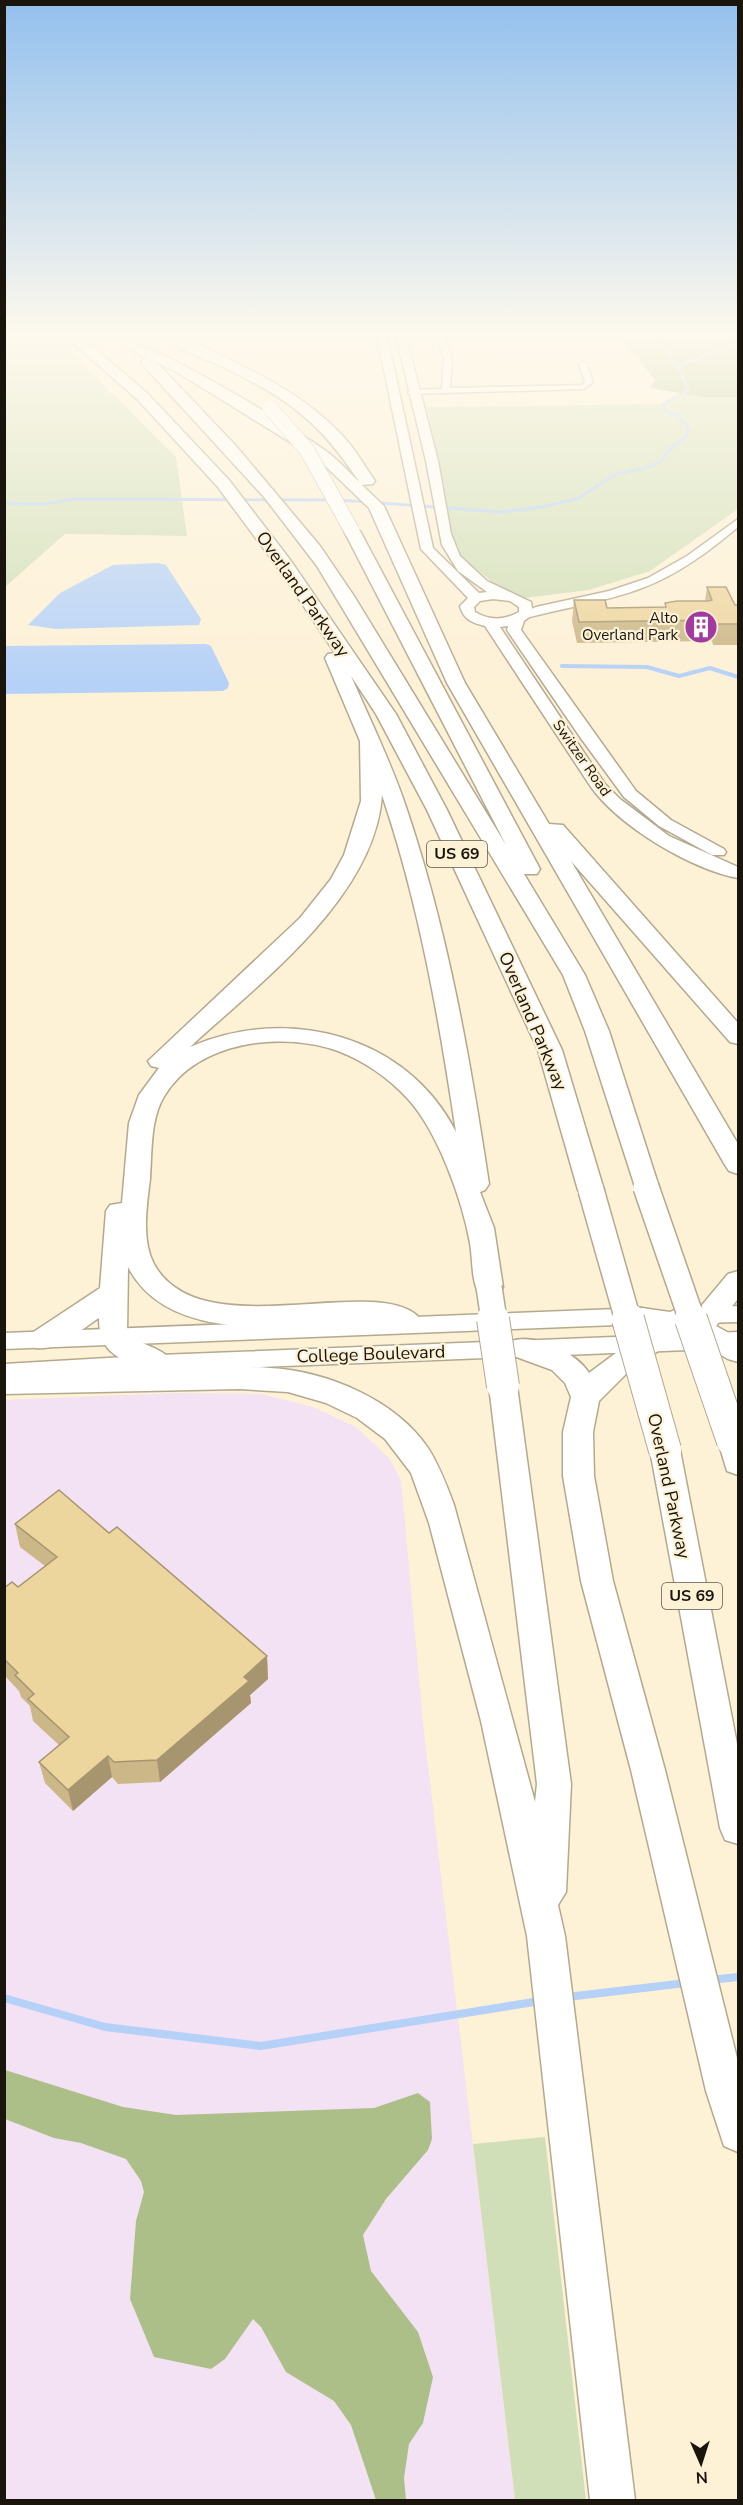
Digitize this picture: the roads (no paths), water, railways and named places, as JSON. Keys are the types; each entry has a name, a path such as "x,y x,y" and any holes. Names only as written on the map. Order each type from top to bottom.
{"highway":[{"name":"Overland Parkway","path":"195,453 223,483 253,521 386,714 437,810 550,1050 572,1119 665,1450 738,1828"},
{"name":"Overland Parkway","path":"234,453 292,518 316,549 574,975 597,1031 646,1187 735,1452"},
{"path":"311,453 548,905 574,975"},
{"path":"317,453 371,497"},
{"path":"345,453 371,497 443,657 738,1165"},
{"path":"312,604 397,809 435,946 466,1113 554,1784 546,1936"},
{"path":"159,1363 123,1346 113,1336 113,1292 125,1123 132,1096 151,1070 300,932 332,895 355,857 367,819 371,798 369,742"},
{"path":"517,788 536,801 590,871 738,1037"},
{"path":"410,1324 385,1312 216,1314 176,1301 160,1290 141,1264 135,1238 142,1123 145,1107 159,1081 184,1060 202,1050 251,1036 311,1037 335,1042 363,1054 407,1084 439,1123 459,1166 484,1245"},
{"path":"738,1281 707,1332 651,1343 615,1367 586,1397 579,1424 577,1471 584,1518 738,2132"},
{"path":"42,1340 89,1311 113,1292"},
{"path":"627,1316 707,1332"},
{"path":"521,1348 569,1366 580,1379 586,1397"},
{"path":"4,1383 89,1384 235,1378 302,1383 357,1404 399,1436 416,1455 428,1479 440,1514 493,1698 531,1852 546,1936 561,2080 613,2500"}],"main road":[{"path":"406,453 418,520 427,549 476,598 503,595"},
{"path":"428,453 453,556 485,586 503,595 521,600"},
{"name":"Switzer Road","path":"476,598 467,606 469,614 490,622 599,787 639,824 685,853 738,873"},
{"name":"Switzer Road","path":"521,600 528,609 514,630 585,735 630,794 652,814 703,845 738,860"},
{"path":"490,622 522,617"},
{"path":"566,737 585,735"},
{"path":"707,1332 738,1314"},
{"name":"College Boulevard","path":"4,1341 627,1316"},
{"name":"College Boulevard","path":"4,1372 159,1363 651,1343"}],"street":[{"path":"522,617 660,577 682,565 738,522"},
{"path":"521,600 593,598"}],"water":[{"path":"158,563 166,565 201,619 199,625 56,629 28,625 60,593 113,565"},
{"path":"206,644 211,646 229,683 228,688 223,691 5,694 5,646"}],"waterway":[{"path":"4,503 43,504 74,499 340,500 502,512 542,507 579,498 616,474 650,467 661,461 667,453"},
{"path":"562,666 647,667 679,676 710,668 738,677"},
{"path":"710,1980 738,1977"},
{"path":"567,1997 686,1983"},
{"path":"4,1998 105,2027 261,2046 540,2001"}],"place":[{"name":"Alto Overland Park","path":"701,627"}]}
